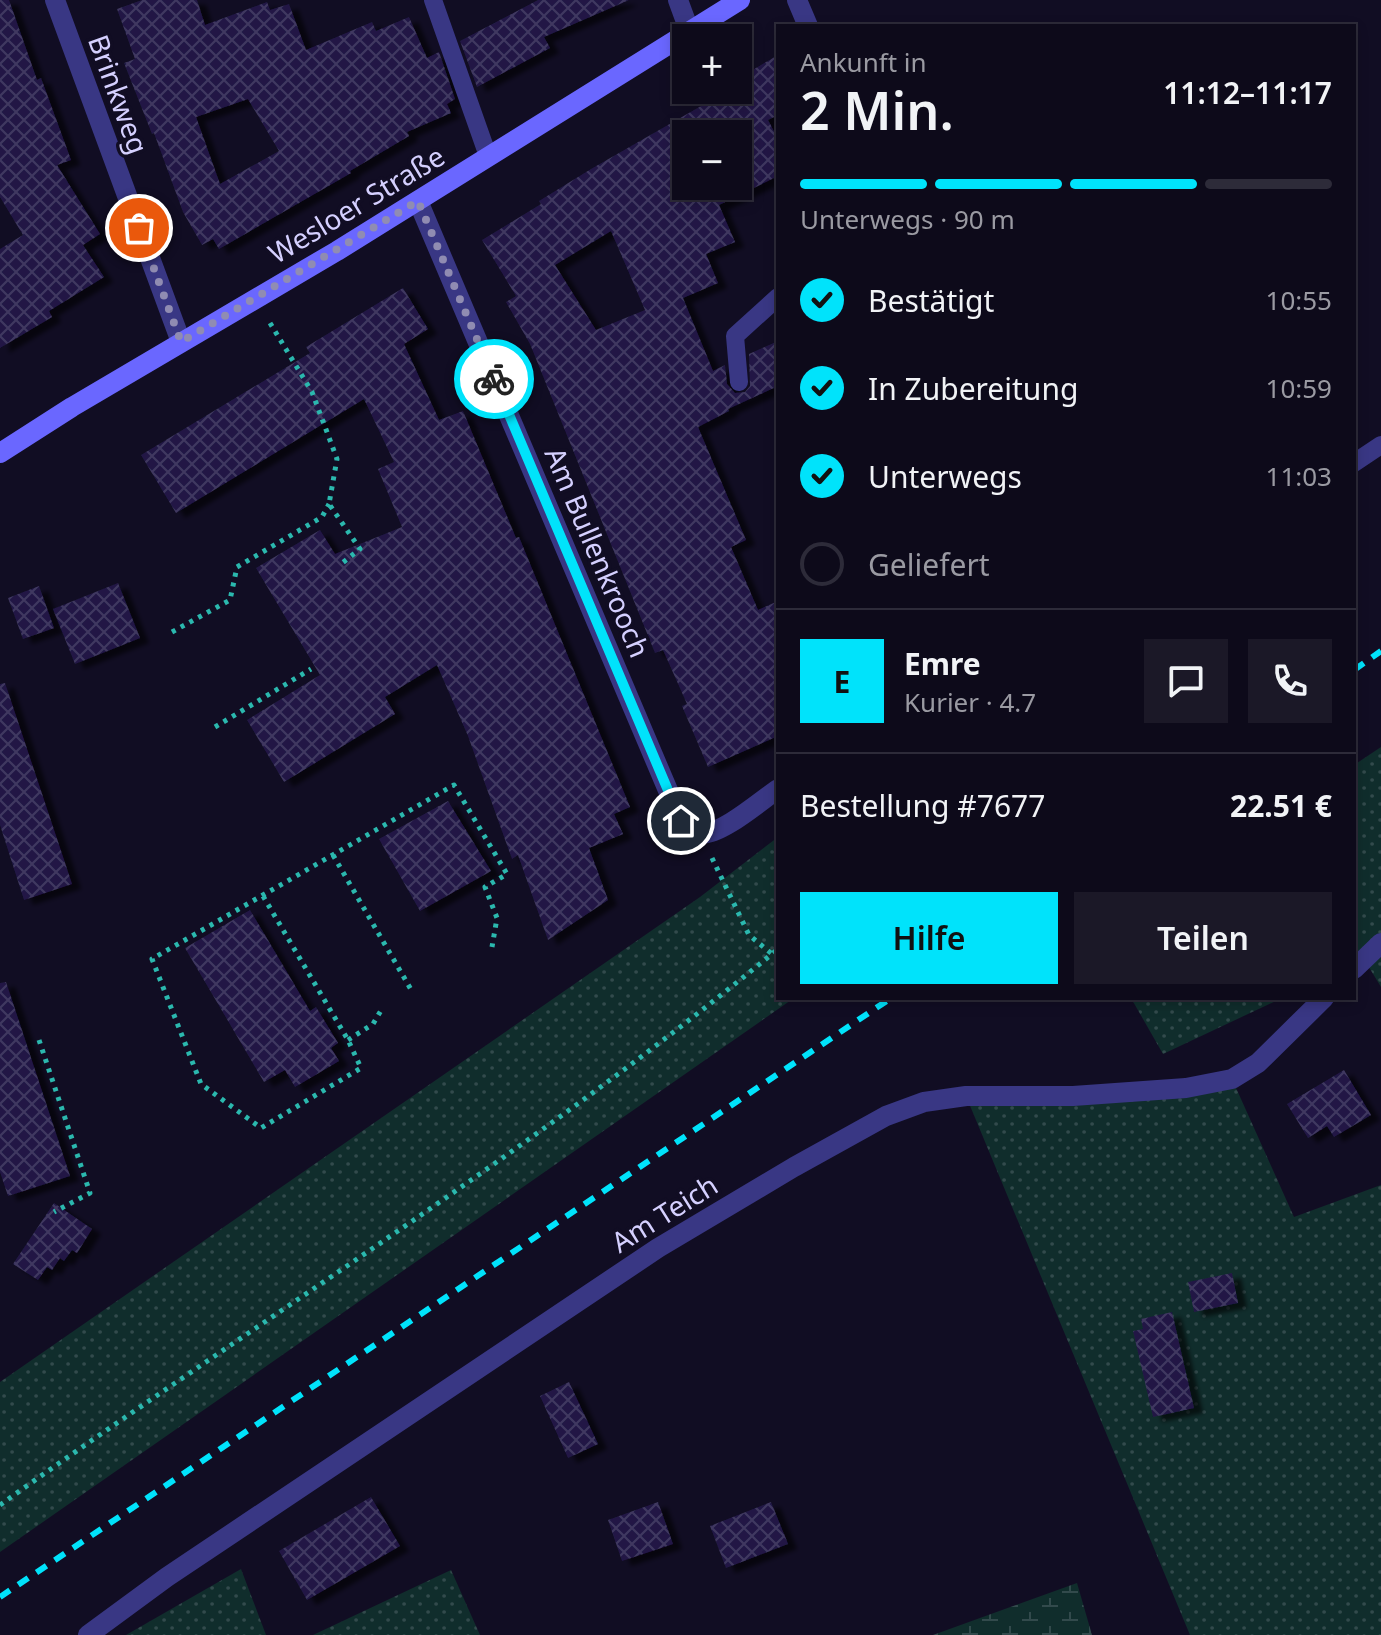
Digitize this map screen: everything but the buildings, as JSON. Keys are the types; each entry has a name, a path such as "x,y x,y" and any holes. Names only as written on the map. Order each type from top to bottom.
{"street":[{"name":"Brinkweg","path":"55,0 181,342"},
{"path":"678,0 687,24"},
{"name":"Wesloer Straße","path":"699,24 740,0"},
{"path":"797,0 807,24"},
{"name":"Wesloer Straße","path":"0,453 418,201 672,41"},
{"name":"Am Bullenkrooch","path":"418,201 681,821 688,830 701,834"},
{"path":"701,834 720,828 776,790"},
{"path":"1356,967 1381,943"},
{"name":"Am Teich","path":"88,1635 180,1568 658,1248 886,1116 924,1102 966,1096 1073,1096 1172,1089 1232,1079 1258,1063 1322,1000"}],"lane":[{"path":"433,0 488,156"},
{"path":"739,382 735,336 776,299"},
{"path":"1356,462 1381,445"}],"path":[{"path":"172,632 230,600 237,567 322,517 329,504 337,459 312,392 280,336 252,300"},
{"path":"329,504 360,549 341,564"},
{"path":"215,727 311,669"},
{"path":"263,896 348,1040 361,1068 261,1128 201,1084 152,959 454,785 507,874 485,887 497,918 492,947"},
{"path":"701,834 749,935 772,954"},
{"path":"333,855 413,993"},
{"path":"0,1505 305,1296 519,1144 698,1015 776,951"},
{"path":"348,1040 373,1024 383,1007"},
{"path":"39,1040 90,1193 54,1212"}],"green space":[{"path":"1381,747 1381,987 1364,959 1356,963 1356,764"},
{"path":"776,839 776,1000 791,1000 0,1552 0,1382 700,897"},
{"path":"1132,1000 1278,1000 1163,1054"},
{"path":"1232,1079 1294,1217 1381,1185 1381,1635 1190,1635 966,1096"},
{"path":"241,1569 266,1635 126,1635"},
{"path":"451,1570 480,1635 313,1635"},
{"path":"1077,1583 1092,1635 933,1635"}],"railway":[{"path":"1356,669 1381,651"},
{"path":"0,1597 888,1000"}],"way so far":[{"path":"139,228 181,342 418,201 494,379"}],"route":[{"path":"494,379 681,821"}]}
